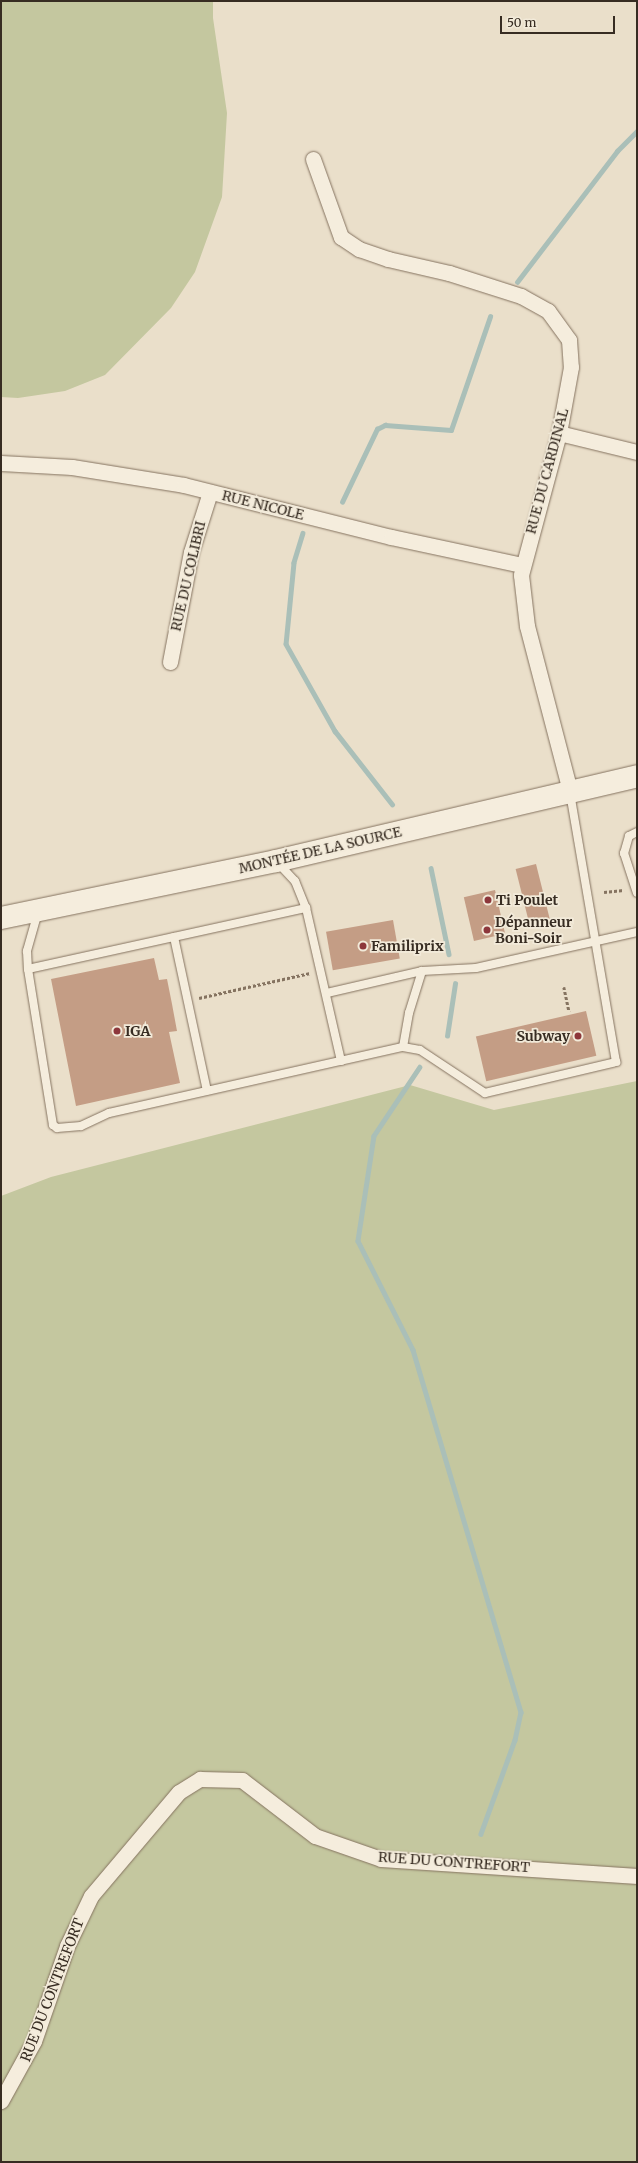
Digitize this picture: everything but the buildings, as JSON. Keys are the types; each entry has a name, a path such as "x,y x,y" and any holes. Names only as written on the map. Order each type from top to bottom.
{"main road":[{"name":"MONTÉE DE LA SOURCE","path":"1,918 276,861 637,776"}],"street":[{"name":"RUE DU CARDINAL","path":"313,160 341,237 360,249 388,259 448,273 521,296 548,311 559,323 569,340 571,367 560,433 522,565 522,601 570,791"},
{"path":"560,433 637,452"},
{"name":"RUE NICOLE","path":"1,463 106,472 210,492 391,537 522,565"},
{"name":"RUE DU COLIBRI","path":"170,662 191,552 210,492"},
{"name":"RUE DU CONTREFORT","path":"1,2101 34,2041 67,1946 91,1896 179,1792 200,1779 242,1780 315,1836 381,1859 637,1876"}],"lane":[{"path":"39,910 27,951 28,969 53,1125 57,1128 81,1126 110,1114 403,1047 420,1050 485,1093 616,1062 570,791"},
{"path":"637,832 629,836 624,853 637,893"},
{"path":"276,861 295,881 306,908 322,970 342,1061"},
{"path":"28,969 306,908"},
{"path":"327,993 422,971 476,968 596,944 637,932"},
{"path":"174,937 208,1091"},
{"path":"403,1047 409,1013 422,971"}],"path":[{"path":"604,892 613,892"},
{"path":"199,998 322,970"},
{"path":"564,987 569,1011"}],"green space":[{"path":"1,1 213,1 213,18 227,113 222,197 195,272 171,308 105,375 65,391 18,398 1,397"},
{"path":"637,1081 637,2162 1,2162 1,1196 51,1177 410,1085 494,1110"}],"waterway":[{"path":"517,282 617,151 637,131"},
{"path":"342,502 377,429 385,425 451,430 490,317"},
{"path":"303,533 294,563 286,644 335,731 392,804"},
{"path":"431,868 449,954"},
{"path":"447,1036 455,984"},
{"path":"420,1067 374,1136 358,1241 413,1350 521,1712 515,1740 481,1834"}],"place":[{"name":"Ti Poulet","path":"488,900"},
{"name":"Dépanneur Boni-Soir","path":"487,930"},
{"name":"Familiprix","path":"363,946"},
{"name":"IGA","path":"117,1031"},
{"name":"Subway","path":"578,1036"}]}
